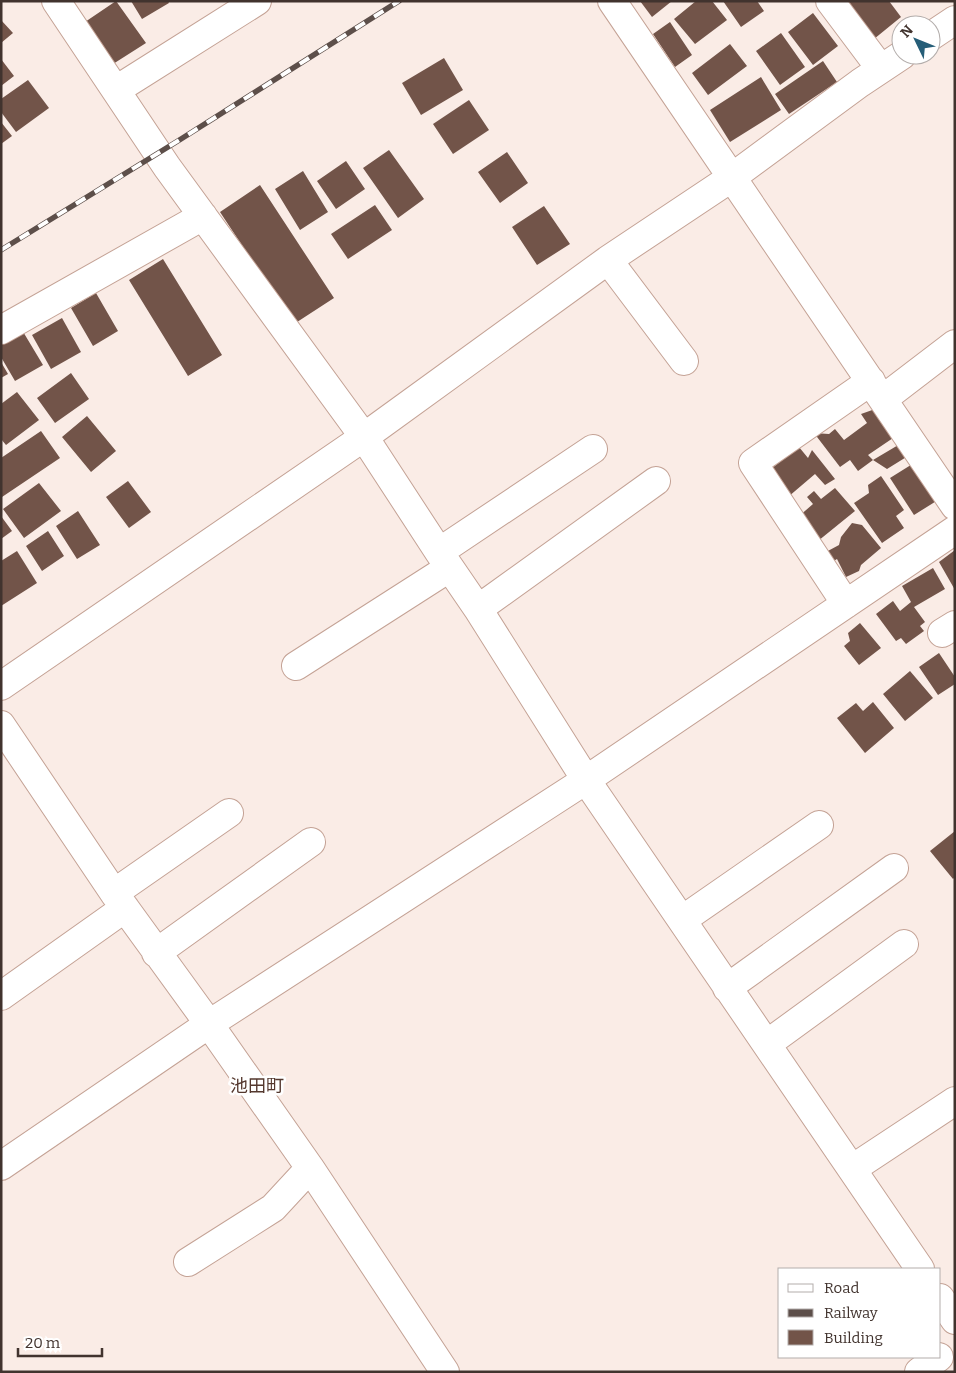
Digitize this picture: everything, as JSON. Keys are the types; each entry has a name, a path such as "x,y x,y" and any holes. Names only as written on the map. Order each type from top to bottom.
{"street":[{"path":"56,1 167,167 364,437 478,609 586,780 919,1268"},
{"path":"116,90 257,1"},
{"path":"612,1 955,506"},
{"path":"1,686 364,437 608,260 732,178 891,62 830,1"},
{"path":"941,29 955,20"},
{"path":"1,330 203,216"},
{"path":"608,260 684,361"},
{"path":"846,604 753,463 955,344"},
{"path":"296,666 444,560 593,449"},
{"path":"478,609 656,481"},
{"path":"1,1166 209,1024 586,780 955,530"},
{"path":"1,725 119,900 310,1168 445,1372"},
{"path":"1,996 229,813"},
{"path":"682,920 819,825"},
{"path":"156,953 311,842"},
{"path":"727,988 894,868"},
{"path":"767,1044 904,944"},
{"path":"852,1169 955,1101"},
{"path":"188,1262 273,1208 310,1168"},
{"path":"941,1299 955,1320"},
{"path":"941,1356 955,1345"},
{"path":"919,1372 939,1358"}],"building":[{"path":"116,1 146,43 113,64 85,22"},
{"path":"131,1 168,1 169,3 142,19"},
{"path":"640,1 672,1 652,17"},
{"path":"696,1 712,1 727,20 695,44 674,19"},
{"path":"723,1 757,1 764,11 741,27"},
{"path":"844,1 889,1 900,15 891,15 891,25 874,39"},
{"path":"813,13 838,46 813,65 788,32"},
{"path":"1,20 13,33 1,43"},
{"path":"670,22 692,55 675,67 653,34"},
{"path":"781,33 805,67 780,85 756,51"},
{"path":"730,44 747,66 708,95 692,73"},
{"path":"444,58 463,90 421,115 402,83"},
{"path":"1,59 14,76 1,86"},
{"path":"823,61 837,82 789,114 775,94"},
{"path":"761,77 781,110 730,142 710,110"},
{"path":"28,80 49,108 16,132 1,112 1,99"},
{"path":"469,100 489,130 453,154 433,124"},
{"path":"1,122 12,136 1,144"},
{"path":"389,150 424,199 398,218 363,168"},
{"path":"507,152 528,183 500,203 478,172"},
{"path":"346,161 365,189 336,209 317,181"},
{"path":"303,171 328,212 300,230 275,189"},
{"path":"260,185 334,298 294,324 220,212"},
{"path":"375,205 392,230 348,259 331,234"},
{"path":"544,206 570,244 537,265 512,227"},
{"path":"163,259 222,355 188,376 129,280"},
{"path":"96,293 118,331 93,346 71,308"},
{"path":"62,318 81,352 51,369 32,335"},
{"path":"19,325 43,365 15,381 1,357 1,335"},
{"path":"1,362 8,374 1,378"},
{"path":"71,373 89,399 55,423 37,398"},
{"path":"17,392 39,420 6,445 1,439 1,404"},
{"path":"878,408 896,436 868,455 873,460 858,471 850,460 840,467 814,433 829,434 835,429 844,440 867,423 861,414"},
{"path":"87,416 116,451 91,472 62,437"},
{"path":"41,431 60,458 2,497 1,458"},
{"path":"900,444 908,456 887,469 873,460"},
{"path":"799,447 808,458 812,450 835,479 825,485 815,474 788,497 767,472"},
{"path":"914,463 938,500 914,515 890,478"},
{"path":"881,476 904,510 896,516 904,528 882,543 854,503 869,493 868,485"},
{"path":"128,481 151,512 129,528 106,497"},
{"path":"39,483 61,511 24,538 3,509"},
{"path":"835,488 855,511 818,541 798,517 813,504 807,497 814,491 821,499"},
{"path":"78,511 100,545 77,559 56,526"},
{"path":"1,516 12,531 1,539"},
{"path":"852,523 862,525 881,548 861,565 859,571 846,577 837,559 832,562 826,552 839,545 841,537"},
{"path":"48,531 64,556 42,571 26,546"},
{"path":"955,550 955,590 939,562"},
{"path":"17,551 37,583 1,606 1,561"},
{"path":"933,568 945,589 914,607 925,622 920,626 924,631 906,644 901,638 896,641 876,614 893,601 900,611 911,602 902,586"},
{"path":"860,623 881,648 859,665 844,646 850,641 848,633"},
{"path":"939,653 955,677 955,684 938,695 919,667"},
{"path":"910,671 933,698 905,721 883,694"},
{"path":"873,702 894,728 865,753 837,718 856,703 863,711"},
{"path":"955,831 955,877 953,879 930,851"}],"railway":[{"path":"1,250 399,1"}],"district":[{"name":"池田町","path":"257,1086"}]}
